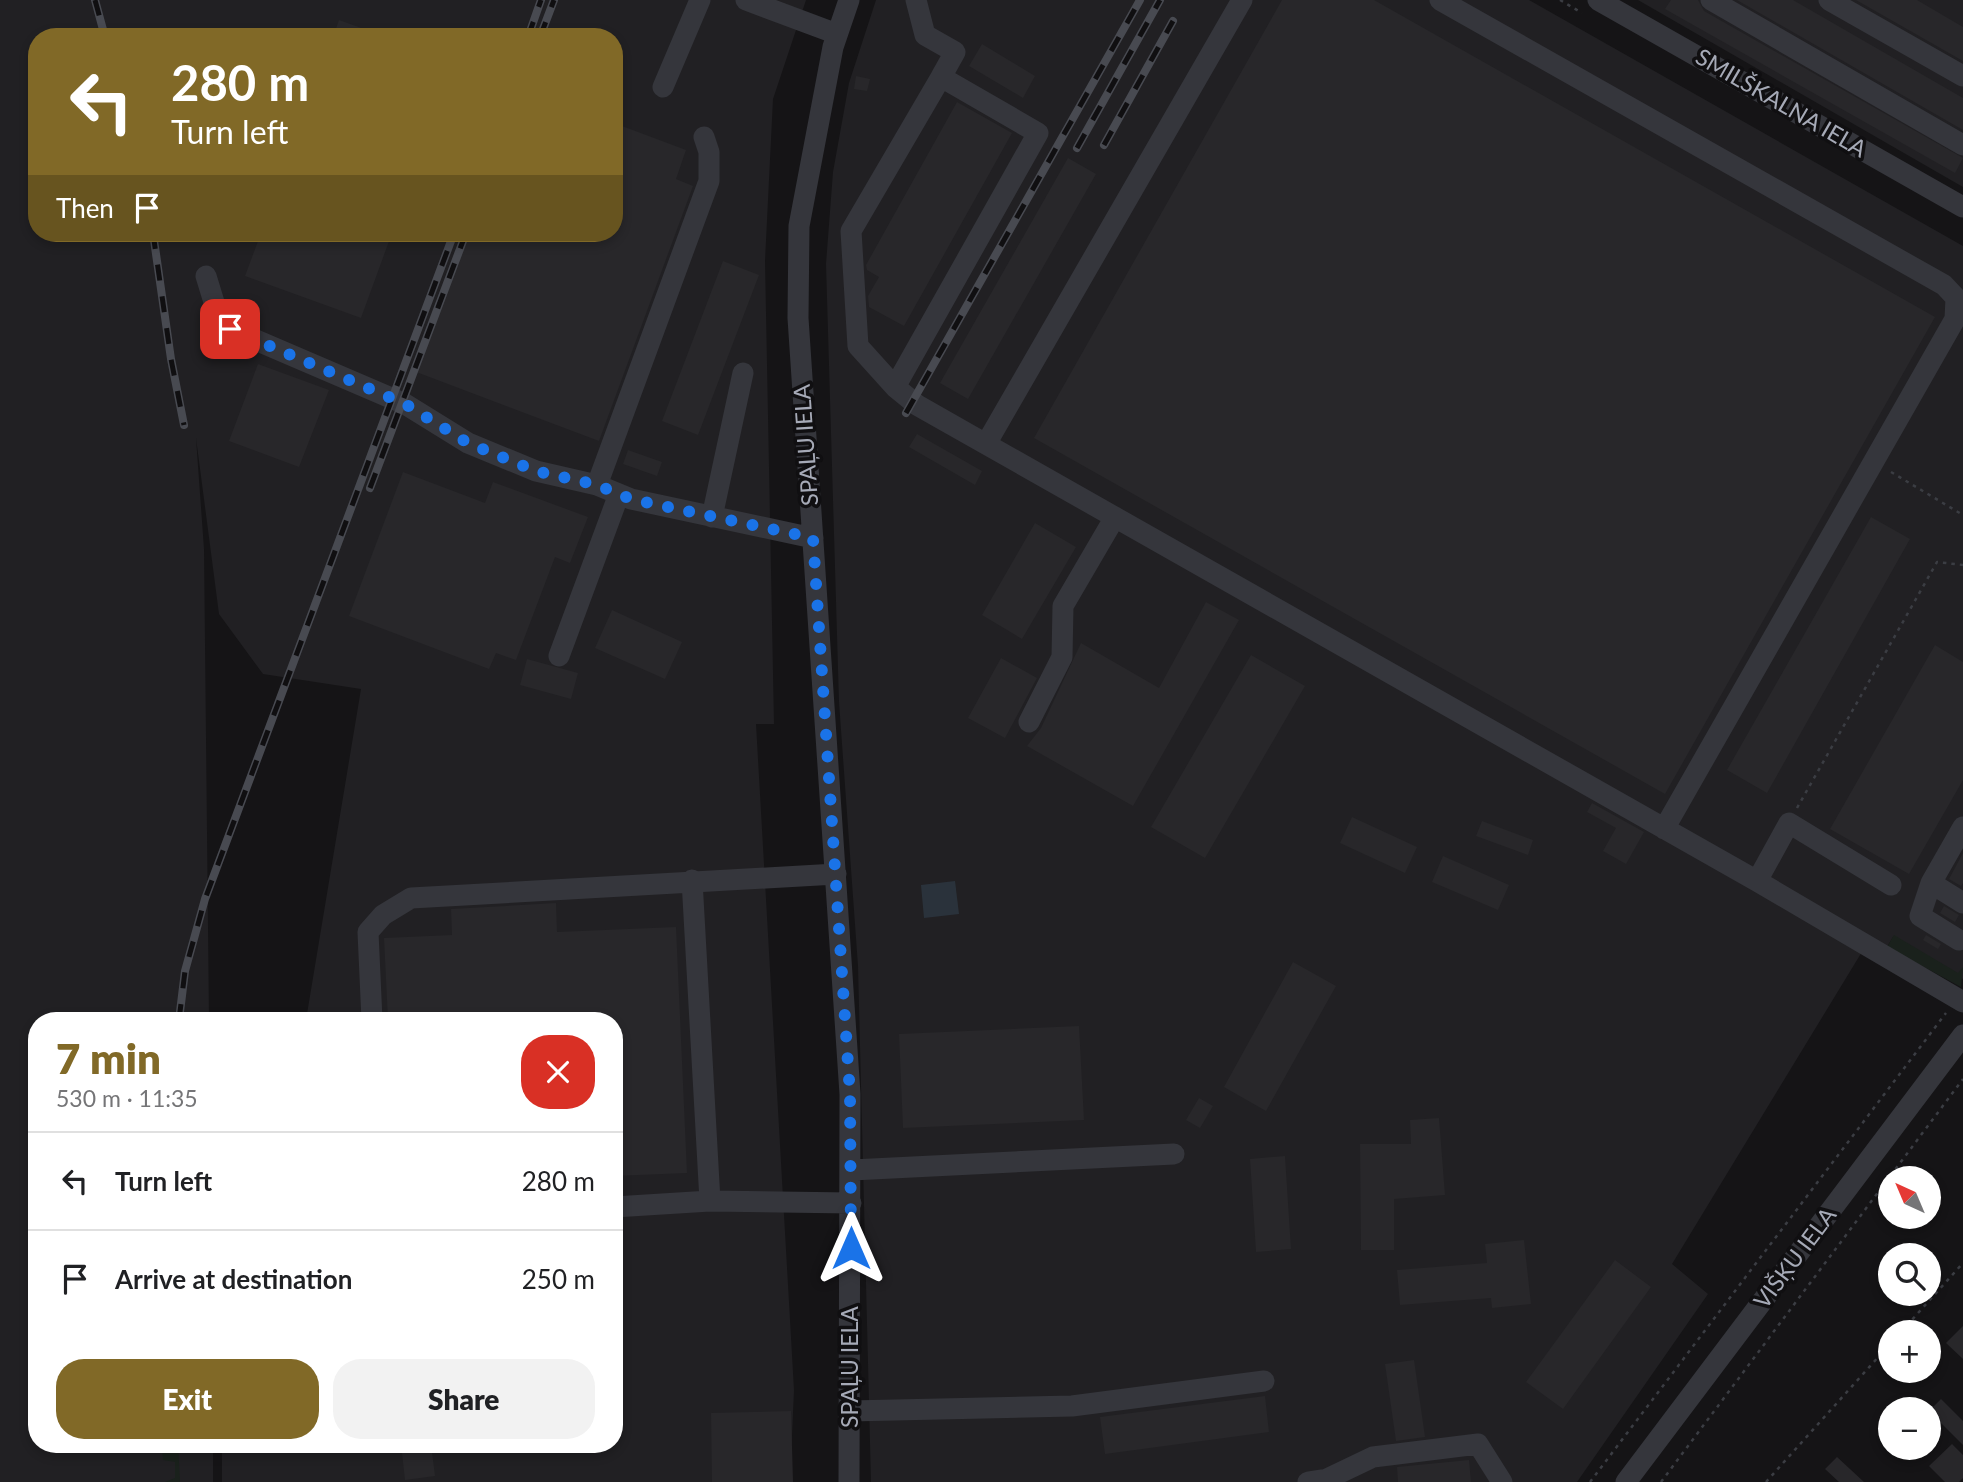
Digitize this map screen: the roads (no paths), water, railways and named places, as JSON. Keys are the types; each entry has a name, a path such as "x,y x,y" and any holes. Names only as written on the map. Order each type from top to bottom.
{"street":[{"path":"663,87 700,0"},
{"path":"746,0 837,34"},
{"name":"SPAĻU IELA","path":"849,0 837,34 799,226 797,318 850,1094 852,1170 849,1482"},
{"path":"916,0 925,35 955,52 851,231 858,346 895,387 917,405 1756,881 1960,1000"},
{"path":"986,444 1242,0"},
{"path":"1440,0 1944,285 1955,298 1955,319 1664,829"},
{"name":"SMILŠKALNA IELA","path":"1598,0 1963,207"},
{"path":"1711,0 1963,145"},
{"path":"1829,0 1963,76"},
{"path":"895,387 1038,133 941,77"},
{"path":"597,485 709,181 709,152 704,137"},
{"path":"206,276 217,312 230,329 405,404 468,443 536,471 597,485 619,494 813,538"},
{"path":"712,517 743,373"},
{"path":"559,656 619,494"},
{"path":"1029,722 1062,657 1063,606 1115,517"},
{"path":"1756,881 1789,823 1891,885"},
{"path":"1959,940 1920,916 1931,883 1963,827"},
{"path":"372,1012 368,932 383,915 411,898 692,880 836,874"},
{"path":"692,880 710,1201"},
{"path":"1931,883 1963,903"},
{"name":"VIŠĶU IELA","path":"1626,1482 1963,1035"},
{"path":"852,1170 1174,1154"},
{"path":"623,1206 710,1201 851,1203"},
{"path":"850,1411 1072,1406 1264,1381"},
{"path":"1308,1482 1327,1479 1373,1457 1478,1444 1502,1482"}],"railway":[{"path":"95,0 103,28"},
{"path":"531,28 541,0"},
{"path":"543,28 554,0"},
{"path":"906,413 1140,0"},
{"path":"1077,148 1160,0"},
{"path":"1104,145 1173,21"},
{"path":"154,242 171,359 184,425"},
{"path":"180,1012 185,971 205,899 451,242"},
{"path":"370,488 463,242"}]}
